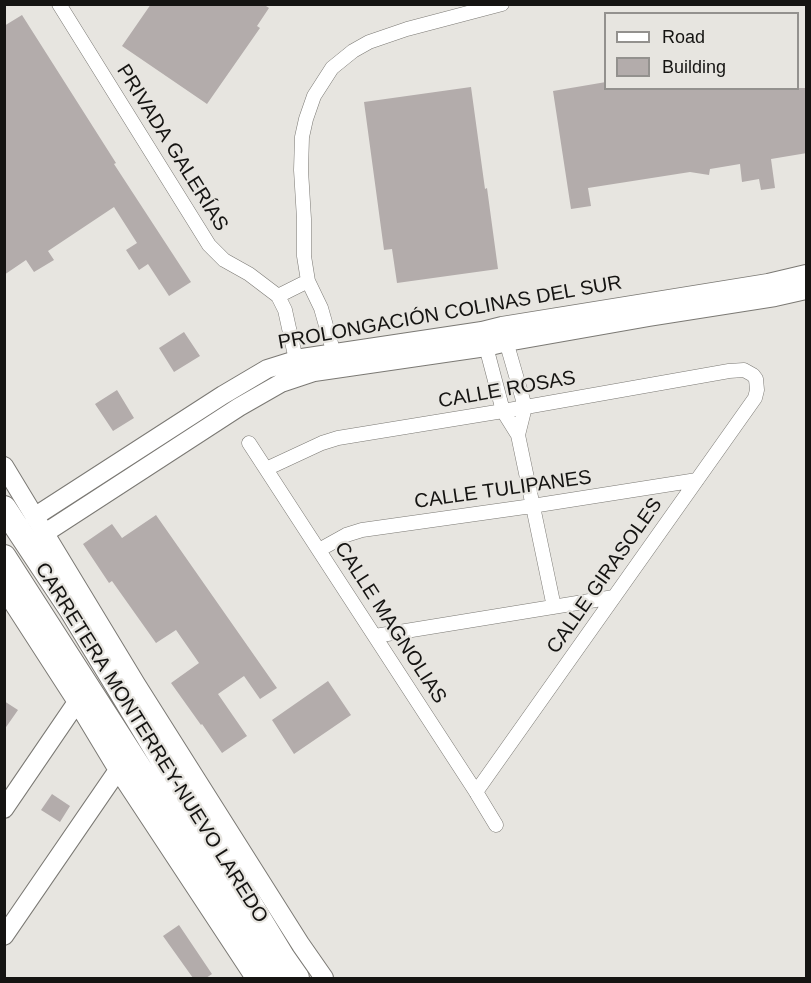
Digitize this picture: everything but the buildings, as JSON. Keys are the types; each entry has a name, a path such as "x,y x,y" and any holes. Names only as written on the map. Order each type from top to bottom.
{"highway":[{"name":"CARRETERA MONTERREY-NUEVO LAREDO","path":"5,507 71,609 297,978"},
{"path":"4,557 274,978"},
{"path":"71,609 81,615 136,684"}],"street":[{"name":"PRIVADA GALERÍAS","path":"59,4 209,245 224,260 249,274 278,296"},
{"path":"336,361 321,308 308,281 304,256 302,137 309,108 327,76 342,59 369,42 407,29 502,4"},
{"name":"PROLONGACIÓN COLINAS DEL SUR","path":"34,517 267,369 300,368 484,339 807,274"},
{"path":"300,368 285,310 278,296 308,281"},
{"name":"PROLONGACIÓN COLINAS DEL SUR","path":"504,334 775,297 807,290"},
{"path":"504,334 525,407 518,435"},
{"path":"484,339 503,411 518,435 554,607"},
{"name":"PROLONGACIÓN COLINAS DEL SUR","path":"45,533 239,407 281,383 300,368"},
{"name":"CALLE ROSAS","path":"266,469 305,450 338,438 729,370 744,370 756,379"},
{"name":"CALLE GIRASOLES","path":"476,792 755,398 756,379"},
{"name":"CALLE MAGNOLIAS","path":"249,442 496,825"},
{"path":"4,466 136,684 324,978"},
{"name":"CALLE TULIPANES","path":"319,550 346,535 362,530 697,480"},
{"path":"4,589 118,770 255,978"},
{"path":"375,636 614,597"},
{"path":"4,809 77,702"},
{"path":"4,936 118,770"}]}
